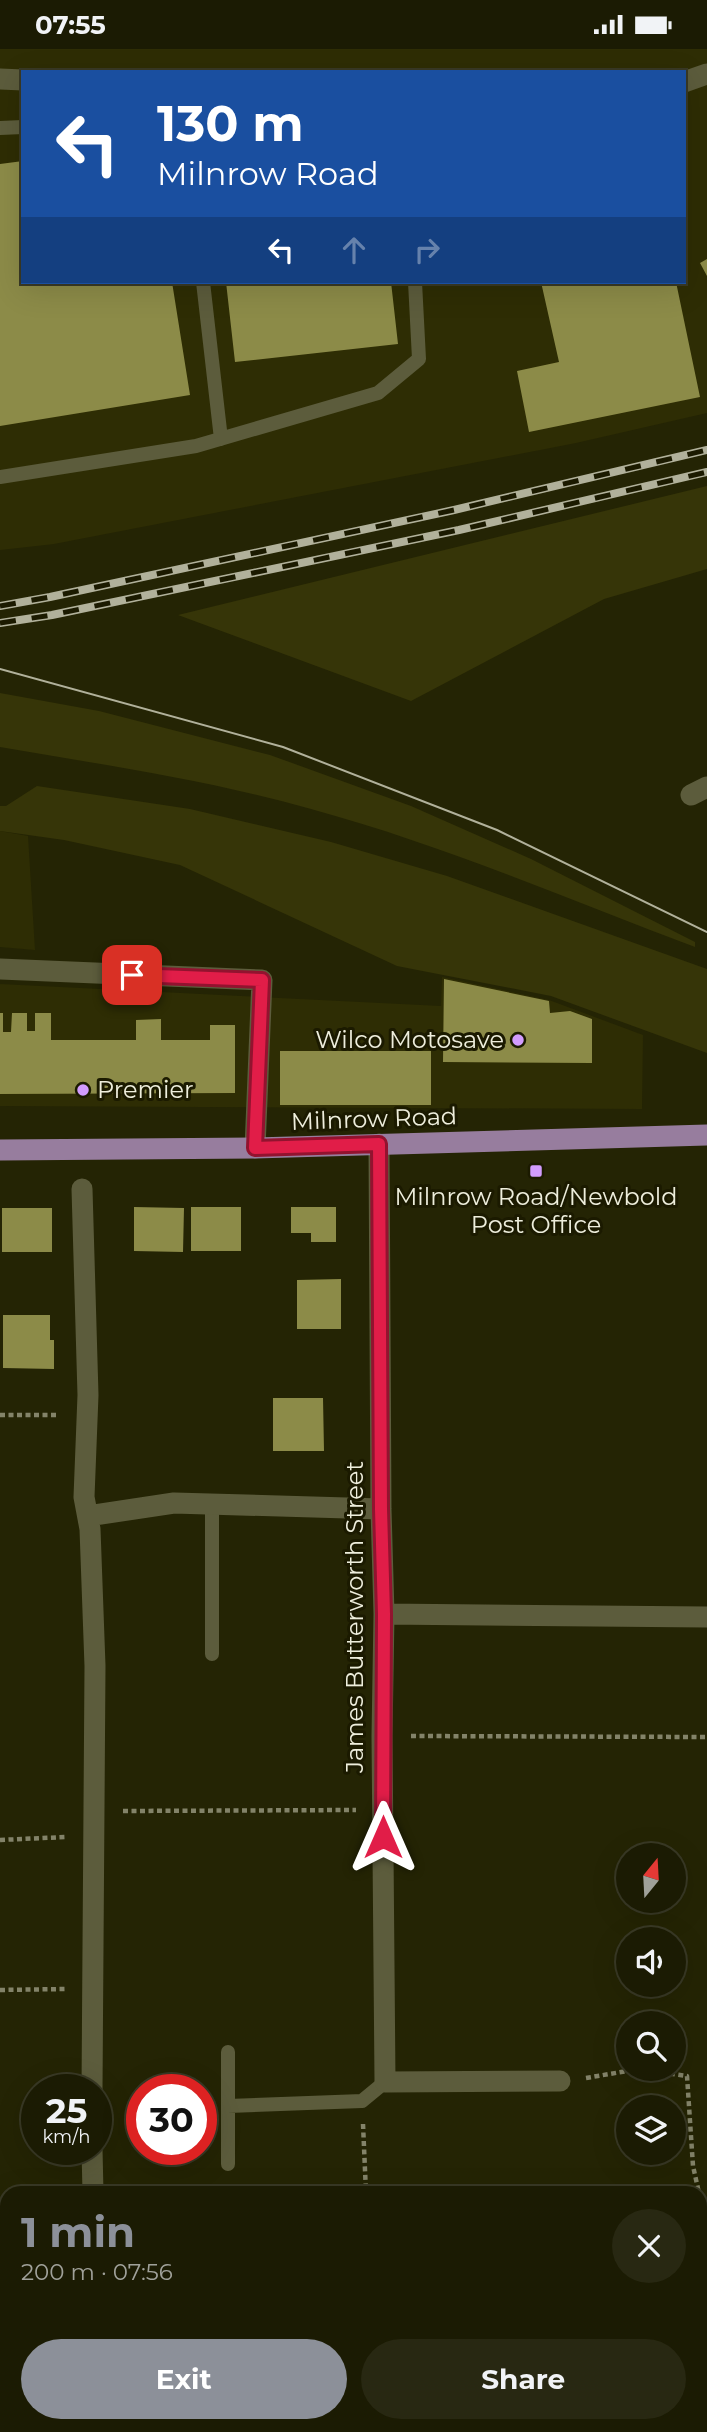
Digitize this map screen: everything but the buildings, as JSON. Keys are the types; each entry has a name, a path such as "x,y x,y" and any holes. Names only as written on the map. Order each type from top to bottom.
{"main road":[{"name":"Milnrow Road","path":"0,1150 255,1148 707,1135"}],"street":[{"path":"686,81 707,74"},
{"path":"0,79 21,80"},
{"path":"0,969 262,980 255,1148"},
{"name":"James Butterworth Street","path":"379,1144 385,2082"},
{"path":"82,1189 88,1416 84,1497 88,1516 95,1666 92,2074"},
{"path":"88,1516 174,1503 381,1509"},
{"path":"384,1614 707,1617"},
{"path":"385,2082 560,2081"},
{"path":"92,2165 93,2186"}],"lane":[{"path":"0,128 21,127"},
{"path":"203,284 221,439"},
{"path":"0,477 195,446 378,393 419,359 415,284"},
{"path":"212,1504 212,1654"},
{"path":"228,2052 228,2164"},
{"path":"228,2106 362,2101 385,2082"}],"path":[{"path":"0,1415 88,1416"},
{"path":"382,1736 707,1737"},
{"path":"94,1811 383,1810"},
{"path":"0,1840 94,1837"},
{"path":"0,1990 91,1989"},
{"path":"560,2081 639,2069 687,2076 693,2166 697,2186"},
{"path":"362,2101 366,2186"}],"shaded area":[{"path":"0,49 707,49 707,413 576,443 54,544 0,550"},
{"path":"707,486 707,569 604,599 411,701 178,615"},
{"path":"0,693 99,711 270,755 411,806 531,859 695,942 695,947 457,856 360,823 195,781 0,747"},
{"path":"37,786 190,809 331,842 447,876 707,969 707,1053 551,996 397,966 180,865 64,840 0,831 0,806 6,806"},
{"path":"0,831 28,836 35,950 0,947"},
{"path":"442,977 549,1000 643,1035 642,1109 0,1106 0,984 441,1006"}],"tram line":[{"path":"0,669 283,747 497,830 707,932"}],"railway":[{"path":"0,606 454,510 707,450"},
{"path":"0,623 52,615 459,530 707,472"}],"place":[{"name":"Wilco Motosave","path":"518,1040"},
{"name":"Premier","path":"83,1090"},
{"name":"Milnrow Road/Newbold Post Office","path":"536,1171"}],"route":[{"path":"132,975 262,980 255,1148 379,1144 384,1614 383,1837"}]}
